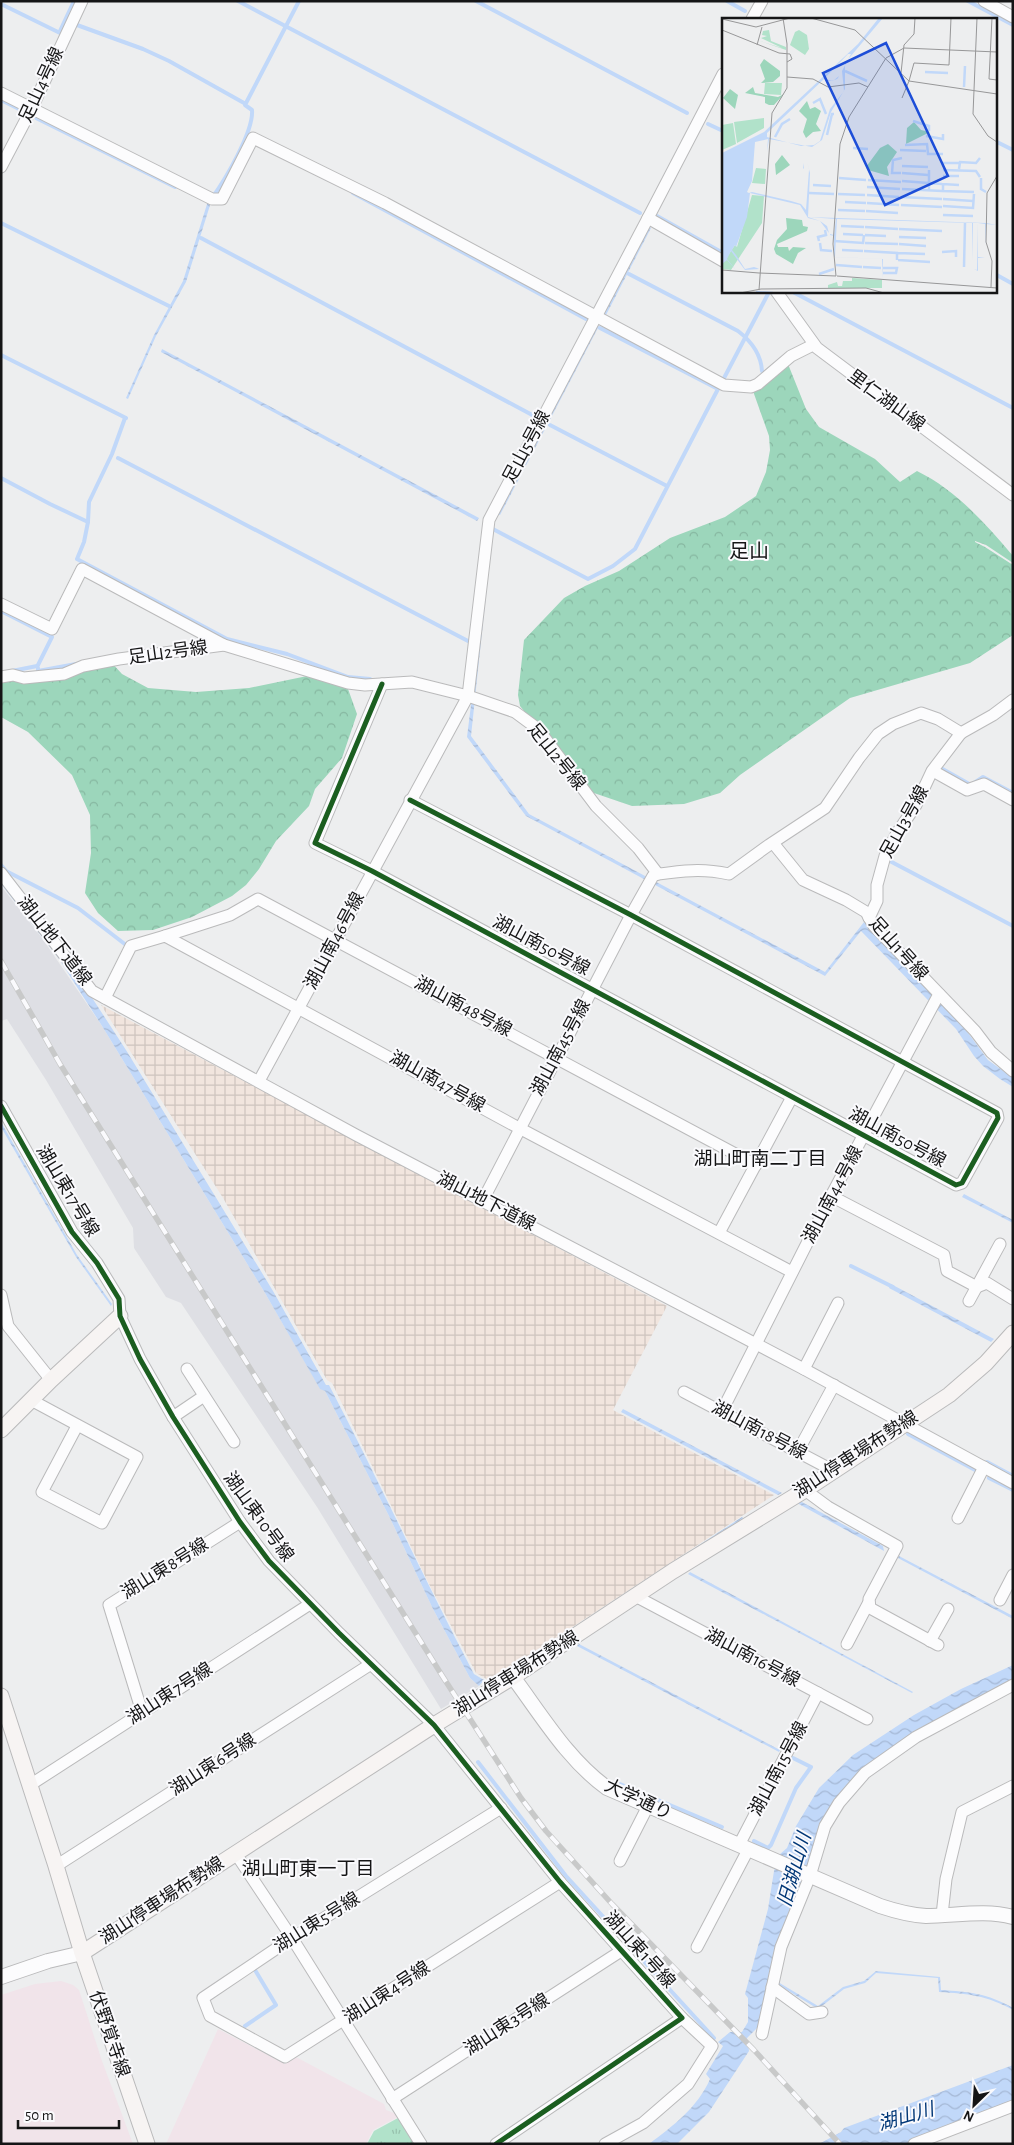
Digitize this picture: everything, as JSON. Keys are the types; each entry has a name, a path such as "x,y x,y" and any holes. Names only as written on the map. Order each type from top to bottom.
{"main road":[{"path":"1,1430 30,1400 120,1316"},
{"name":"湖山停車場布勢線","path":"1,1696 82,1953 434,1725 513,1677 673,1571 805,1490 949,1395 986,1363 1013,1333"},
{"name":"伏野覚寺線","path":"82,1953 146,2144"}],"street":[{"name":"足山4号線","path":"1,167 32,108 82,1"},
{"path":"753,18 762,1"},
{"path":"984,1 1013,17"},
{"path":"722,76 648,218 722,260"},
{"path":"1,93 212,199 222,199 254,138 385,203 724,385 751,387 758,384 791,356 814,345"},
{"name":"足山5号線","path":"468,696 489,520 648,218"},
{"name":"里仁湖山線","path":"777,292 814,345 845,371 1013,495"},
{"path":"1,604 52,629 82,569 224,645"},
{"name":"足山2号線","path":"1,677 13,675 24,678 64,674 83,666 224,645 348,683 382,684 412,682 468,696 515,712 538,729 596,806 638,848 658,874"},
{"name":"湖山南50号線","path":"382,684 315,843 372,871 956,1185 962,1183 998,1118 998,1113 631,915 410,800"},
{"name":"湖山南46号線","path":"259,1081 468,696"},
{"path":"658,874 683,870 707,870 729,874 825,808 878,734 893,724 921,712 938,719 961,733 994,715 1013,700"},
{"name":"足山3号線","path":"869,918 877,900 877,886 885,856 897,833 916,805 933,771 961,733"},
{"path":"933,771 967,790 984,784 1013,800"},
{"name":"足山1号線","path":"773,843 803,880 846,900 866,912 874,926 937,999 975,1031 991,1052 1013,1071"},
{"name":"湖山地下道線","path":"1,873 92,991 356,1135 757,1344 906,1423 1013,1483"},
{"name":"湖山南45号線","path":"483,1200 631,915 653,876 658,874"},
{"name":"湖山南48号線","path":"165,936 230,915 258,899 756,1165"},
{"path":"105,998 132,946 165,936"},
{"name":"湖山南47号線","path":"165,936 300,1007 519,1128 792,1272"},
{"name":"湖山南44号線","path":"722,1411 831,1196 937,999"},
{"path":"719,1233 792,1097"},
{"name":"湖山東17号線","path":"1,1106 72,1232 97,1263 119,1299 120,1316"},
{"path":"831,1196 944,1255 947,1272 976,1287 987,1283 1013,1299"},
{"path":"969,1301 1000,1244"},
{"path":"1,1295 8,1326 51,1380"},
{"path":"804,1369 838,1302"},
{"name":"湖山東10号線","path":"120,1316 140,1359 173,1417 240,1522 269,1561 310,1604 434,1725"},
{"path":"187,1369 234,1442"},
{"path":"798,1451 834,1385"},
{"name":"湖山南18号線","path":"684,1392 834,1470"},
{"path":"173,1417 204,1396"},
{"path":"30,1400 137,1457 102,1524 42,1492 77,1426"},
{"path":"958,1518 984,1467"},
{"path":"805,1490 828,1507 897,1546 847,1644"},
{"name":"湖山東8号線","path":"142,1712 109,1604 240,1522"},
{"path":"1000,1600 1013,1575"},
{"name":"湖山南16号線","path":"636,1597 868,1719"},
{"path":"869,1602 870,1608 934,1643 948,1609"},
{"name":"湖山東7号線","path":"30,1785 310,1604"},
{"name":"湖山東6号線","path":"56,1866 371,1664"},
{"name":"大学通り","path":"513,1677 578,1764 591,1777 607,1788 808,1875"},
{"path":"762,2034 781,1947 825,1826 839,1803 855,1782 879,1762 916,1737 1013,1685"},
{"name":"湖山南15号線","path":"697,1947 818,1693"},
{"name":"湖山東1号線","path":"434,1725 560,1882 682,2018 712,2046 688,2084 643,2123 605,2144"},
{"path":"942,1915 946,1879 962,1812 1013,1786"},
{"path":"620,1860 648,1806"},
{"name":"湖山東5号線","path":"210,2016 203,1998 292,1938 502,1808"},
{"path":"236,1854 292,1938 421,2144"},
{"path":"808,1875 902,1913 926,1916 980,1914 1013,1917"},
{"name":"湖山東4号線","path":"210,2016 285,2057 560,1882"},
{"name":"湖山東3号線","path":"392,2099 620,1951"},
{"path":"1,1978 48,1961 82,1953"},
{"path":"772,1987 809,2014 822,2012"},
{"path":"496,2144 682,2018"},
{"path":"914,2144 1011,2110"}],"shaded area":[{"path":"1,886 42,938 102,1026 265,1293 320,1388 325,1391 389,1516 433,1609 470,1678 479,1686 441,1709 317,1507 181,1303 166,1297 134,1248 133,1228 46,1080 7,1019 1,1021"},
{"path":"101,1005 667,1306 613,1410 774,1495 490,1681 476,1673 429,1584 332,1383 327,1380 223,1198"},
{"path":"61,1981 73,1985 79,1990 102,2061 133,2144 1,2144 1,1995 35,1984"},
{"path":"218,2029 285,2064 296,2057 384,2104 386,2110 398,2117 373,2130 366,2144 166,2144"}],"green space":[{"path":"788,364 806,409 819,427 875,459 900,482 917,471 945,488 992,531 1013,556 1013,563 986,545 975,541 1013,565 1013,635 970,663 850,698 740,775 720,793 684,804 632,806 591,792 520,706 518,695 524,640 564,598 585,586 619,571 670,538 725,517 756,496 766,472 770,450 769,436 753,391"},
{"path":"111,662 122,674 148,688 196,692 249,688 312,675 348,689 357,714 342,758 315,789 309,806 276,841 259,869 246,885 232,896 192,917 153,930 118,931 98,913 85,893 91,853 90,815 72,775 28,732 1,717 1,679"},
{"path":"398,2118 414,2144 367,2144 374,2131"}],"water":[{"path":"208,201 211,202 186,282 156,336 128,399 126,398 154,335 183,281"},
{"path":"649,227 651,228 606,315 604,314"},
{"path":"597,326 599,326 500,515 498,514"},
{"path":"162,349 479,518 477,521 161,352"},
{"path":"493,528 471,736 529,814 825,972 864,922 963,1026 988,1060 1013,1078 1013,1087 983,1066 956,1029 861,931 825,976 526,816 467,737"},
{"path":"1,877 87,990 126,1050 273,1291 326,1385 329,1385 474,1674 484,1680 479,1686 470,1678 433,1609 389,1516 325,1391 320,1389 265,1293 102,1026 59,959 1,884"},
{"path":"1,1122 77,1255 112,1304 111,1306 76,1257 1,1127"},
{"path":"964,1194 1013,1220 1013,1223 962,1197"},
{"path":"891,1284 994,1339 991,1342 889,1288"},
{"path":"623,1409 782,1493 778,1495 621,1412"},
{"path":"800,1501 883,1546 884,1551 797,1503"},
{"path":"742,1517 744,1519 673,1565 672,1563"},
{"path":"899,1556 1013,1616 1013,1619 898,1558"},
{"path":"690,1572 913,1692 688,1574"},
{"path":"579,1644 780,1750 779,1752 577,1646"},
{"name":"旧湖山川","path":"1013,1665 1013,1681 854,1778 809,1867 777,1944 758,2027 747,2038 749,2051 709,2112 677,2144 649,2144 676,2123 699,2098 710,2079 706,2074 723,2046 718,2042 730,2032 742,2032 748,2022 748,1998 745,1994 768,1909 774,1871 780,1854 787,1848 796,1826 819,1788 853,1755 914,1715 961,1689"},
{"path":"876,1971 940,1977 941,1990 986,1996 1004,2003 1013,2008 1013,2010 994,2001 977,1996 939,1992 938,1978 876,1973 865,1983 844,1989 818,2009 777,1984 778,1982 818,2006 843,1987 864,1981"},
{"name":"湖山川","path":"1013,2065 1013,2102 905,2144 819,2144 841,2132 844,2128"}],"waterway":[{"path":"60,31 74,1"},
{"path":"238,1 640,213"},
{"path":"212,198 231,168 244,142 252,110 245,105 299,1"},
{"path":"476,1 687,113"},
{"path":"727,1 745,11"},
{"path":"968,1 1013,25"},
{"path":"1,4 60,33"},
{"path":"77,25 143,49 169,61 244,103"},
{"path":"1,100 19,109"},
{"path":"36,118 175,187"},
{"path":"708,124 722,131"},
{"path":"996,142 1013,150"},
{"path":"353,193 586,319"},
{"path":"657,216 722,252"},
{"path":"1,223 169,306"},
{"path":"201,238 536,417"},
{"path":"629,274 738,331 754,348 760,359 762,371"},
{"path":"996,275 1013,284"},
{"path":"723,380 769,292"},
{"path":"793,292 1013,408"},
{"path":"491,531 491,528 588,579 613,566 635,549 718,389 600,328"},
{"path":"1,355 126,418"},
{"path":"125,418 112,454 89,502 84,542 77,559 227,639 287,654 348,677 370,679"},
{"path":"550,425 667,486"},
{"path":"118,458 468,641"},
{"path":"1,478 88,522"},
{"path":"1,611 52,637 38,665"},
{"path":"38,668 38,671 76,664"},
{"path":"12,671 37,666"},
{"path":"939,767 971,785 983,777 1013,793"},
{"path":"886,859 1013,926"},
{"path":"1,865 6,871 78,908 126,945"},
{"path":"851,1266 893,1287"},
{"path":"908,1434 977,1471"},
{"path":"987,1462 1013,1476"},
{"path":"989,1478 1013,1490"},
{"path":"754,1841 768,1848 771,1845 796,1788 811,1767 793,1758"},
{"path":"478,1762 566,1876 714,2038"},
{"path":"620,1784 722,1827"},
{"path":"245,2026 276,2005 255,1970"}],"railway":[{"path":"1,961 60,1064 443,1677 521,1798 546,1831 612,1904 754,2050 840,2144"}],"cycle path":[{"path":"382,684 315,843 372,871 956,1185 962,1183 998,1118 997,1113 631,915 410,800"},
{"path":"1,1106 72,1232 97,1263 119,1299 120,1316 140,1359 173,1417 240,1522 269,1561 339,1633 434,1725 560,1882 682,2018 496,2144"}],"district":[{"name":"足山","path":"749,552"},
{"name":"湖山町南二丁目","path":"760,1159"},
{"name":"湖山町東一丁目","path":"308,1869"}]}
